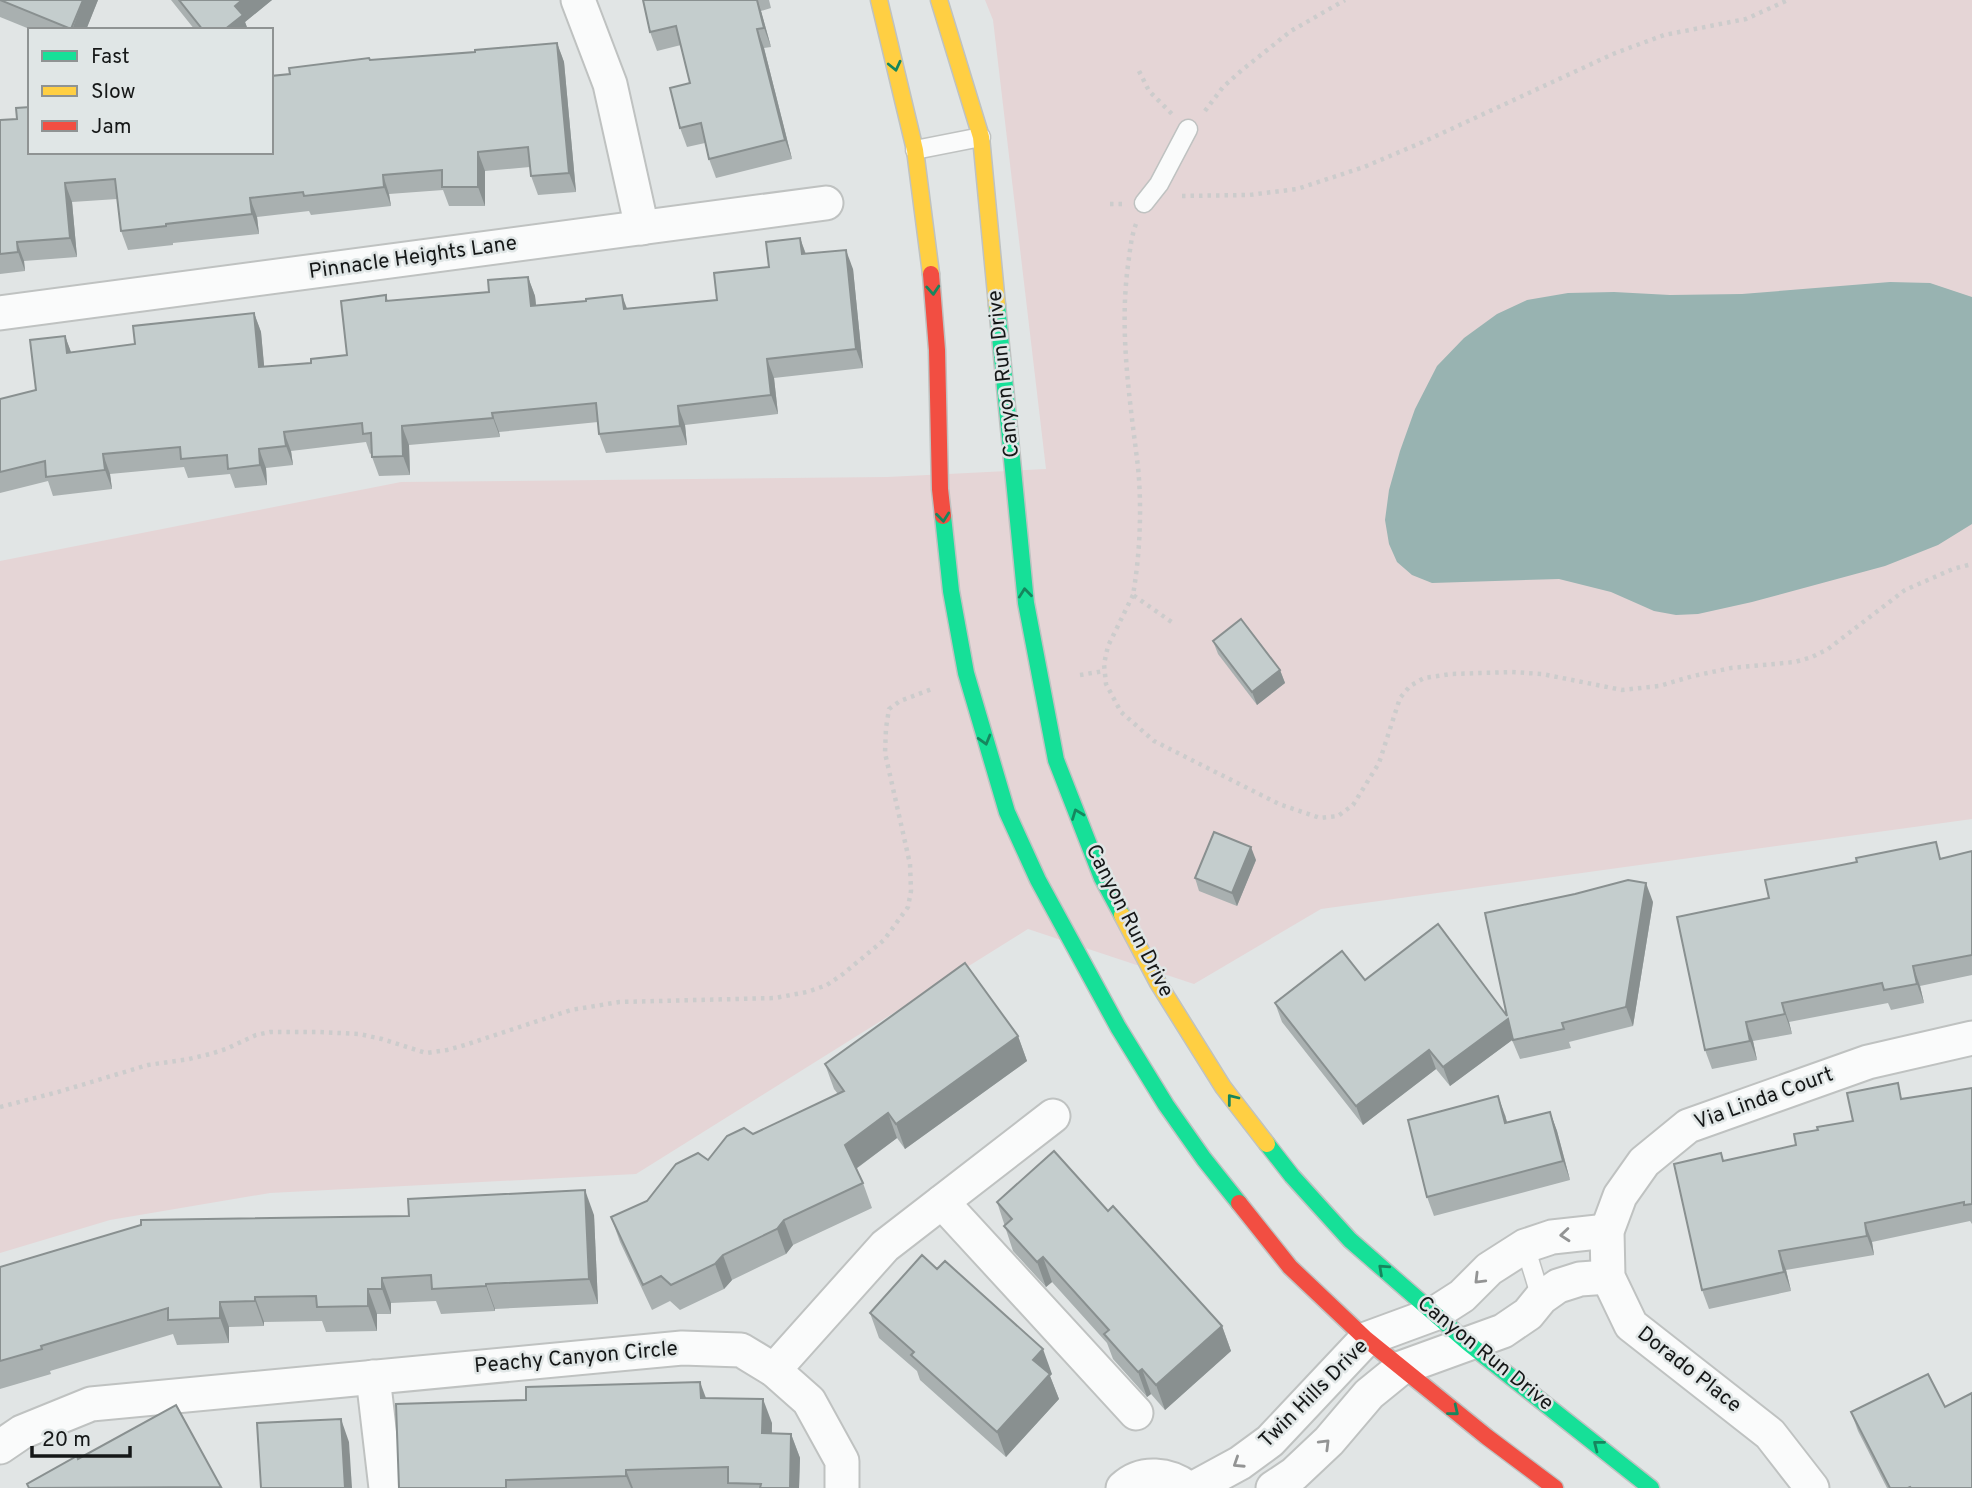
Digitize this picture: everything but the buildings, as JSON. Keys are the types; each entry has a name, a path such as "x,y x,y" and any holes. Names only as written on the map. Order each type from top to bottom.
{"street":[{"path":"578,0 610,83 642,228"},
{"path":"879,0 915,150 930,256 937,350 940,489 951,591 966,673 1007,812 1038,880 1077,954 1166,1105 1204,1159 1290,1267 1366,1339 1555,1488"},
{"name":"Canyon Run Drive","path":"939,0 981,137 1026,603 1056,760 1102,877 1158,984 1223,1087 1292,1176 1350,1240 1434,1314 1651,1488"},
{"name":"Pinnacle Heights Lane","path":"0,313 826,203"},
{"name":"Via Linda Court","path":"1607,1231 1620,1196 1644,1162 1688,1126 1868,1062 1972,1038"},
{"path":"774,1370 885,1246 1053,1116"},
{"path":"942,1202 1136,1413"},
{"name":"Twin Hills Drive","path":"1194,1488 1240,1463 1270,1441 1366,1339 1434,1314 1462,1296 1489,1269 1525,1246 1552,1237 1607,1231"},
{"name":"Dorado Place","path":"1607,1231 1608,1277 1631,1325 1770,1434 1812,1488"},
{"name":"Twin Hills Drive","path":"1273,1488 1294,1474 1329,1441 1369,1394 1401,1368 1503,1331 1518,1323 1541,1298 1558,1286 1580,1279 1608,1277"},
{"name":"Peachy Canyon Circle","path":"0,1447 22,1432 91,1404 682,1348 741,1350 774,1370 809,1401 842,1461 842,1488"},
{"path":"373,1377 386,1488"},
{"path":"1123,1488 1143,1477 1160,1476 1177,1480 1188,1488"}],"lane":[{"path":"1144,203 1159,184 1188,129"},
{"path":"915,150 981,137"},
{"path":"1525,1246 1541,1298"}],"path":[{"path":"1139,71 1149,91 1188,129 1202,116 1223,87 1242,70 1291,31 1345,0"},
{"path":"1110,204 1144,203 1170,195 1249,195 1297,188 1364,167 1423,142 1613,54 1664,35 1746,19 1788,0"},
{"path":"1144,203 1132,235 1125,288 1128,394 1138,470 1139,544 1133,595 1108,646 1104,664 1106,684 1121,712 1154,741 1279,804 1320,818 1338,816 1353,805 1379,763 1400,698 1410,686 1424,678 1451,674 1512,672 1542,674 1622,690 1659,686 1731,668 1795,662 1828,649 1905,590 1953,569 1972,564"},
{"path":"1133,595 1174,623"},
{"path":"1080,675 1104,671"},
{"path":"0,1107 148,1065 210,1054 270,1032 359,1034 426,1053 447,1051 571,1010 619,1002 775,998 827,985 884,940 908,907 911,891 910,864 885,753 886,727 889,709 900,701 932,689"}],"shaded area":[{"path":"985,0 1972,0 1972,819 1321,909 1194,984 1028,929 636,1174 270,1193 110,1220 0,1253 0,561 401,482 887,477 1046,469 993,20"}],"water":[{"path":"1890,282 1930,283 1972,297 1972,524 1938,545 1885,566 1752,602 1698,614 1676,615 1654,611 1611,592 1559,579 1432,583 1412,575 1397,562 1389,544 1385,520 1389,490 1415,409 1437,366 1464,338 1497,314 1527,300 1568,293 1742,294"}],"traffic: fast":[{"path":"997,305 1026,603 1056,760 1102,878 1122,915"},
{"path":"943,516 951,591 966,673 1007,812 1038,880 1118,1027 1166,1105 1239,1203"},
{"path":"1267,1144 1350,1240 1468,1343 1651,1488"}],"traffic: slow":[{"path":"879,0 915,150 931,274"},
{"path":"939,0 981,137 997,305"},
{"path":"1122,915 1158,983 1223,1087 1267,1144"}],"traffic: jam":[{"path":"931,274 937,350 943,516"},
{"path":"1239,1203 1290,1267 1366,1339 1555,1488"}]}
